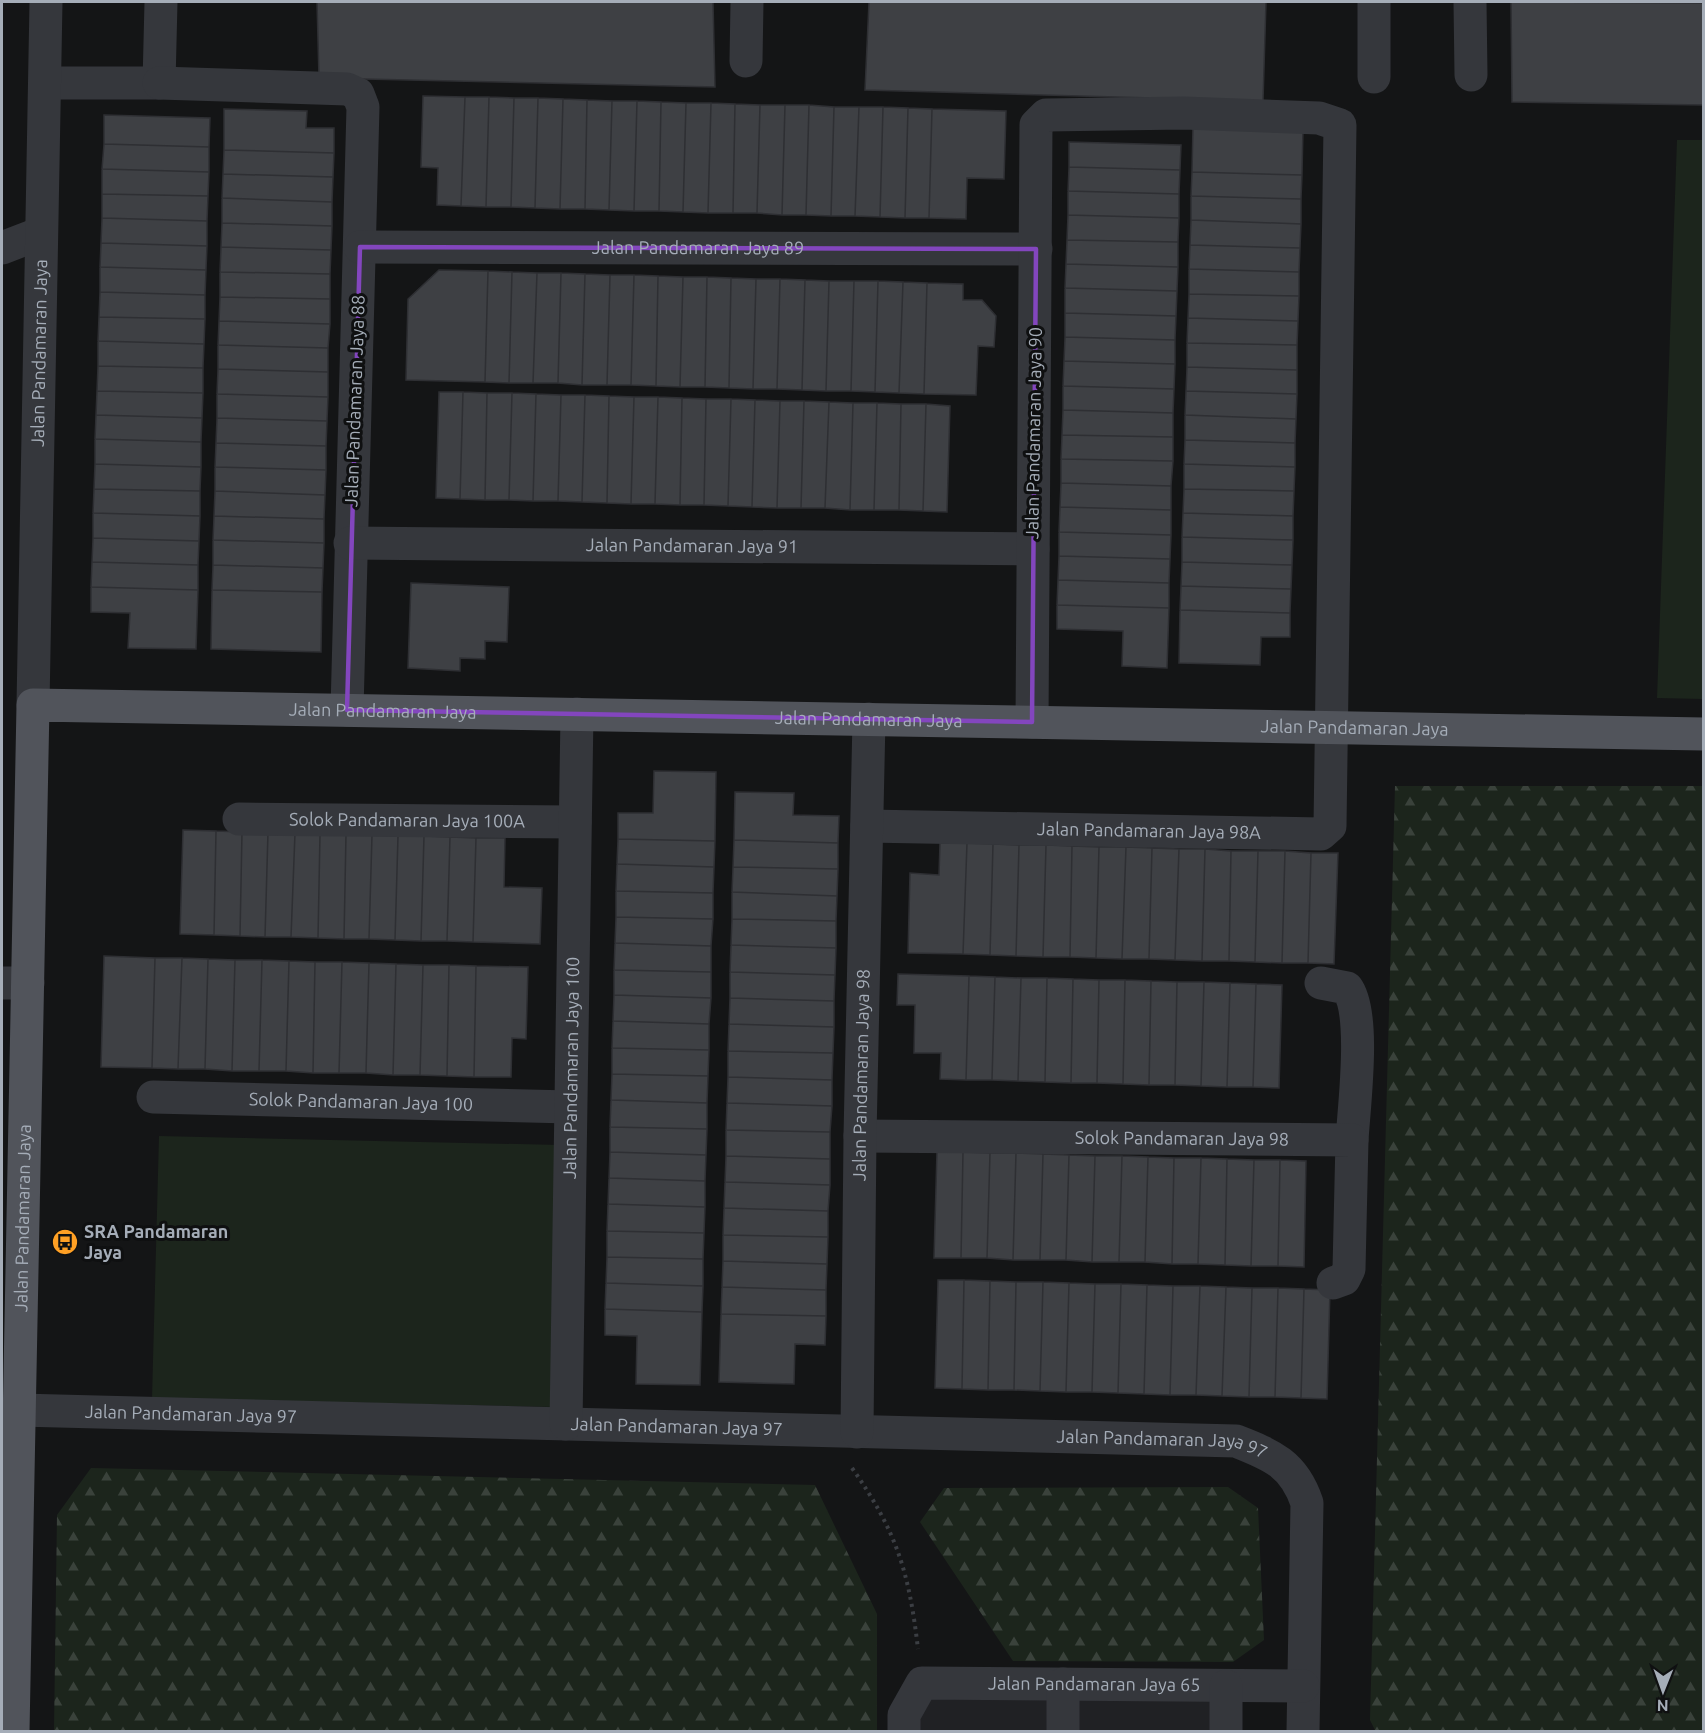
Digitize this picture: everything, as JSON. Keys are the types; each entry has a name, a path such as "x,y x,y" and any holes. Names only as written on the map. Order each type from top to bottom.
{"main road":[{"name":"Jalan Pandamaran Jaya","path":"13,1731 19,1410 15,983 33,705 1704,734"}],"street":[{"name":"Jalan Pandamaran Jaya","path":"33,705 46,2"},
{"path":"45,83 159,83 161,2"},
{"path":"746,61 747,2"},
{"path":"1374,2 1374,77"},
{"path":"1470,2 1472,75"},
{"name":"Jalan Pandamaran Jaya 88","path":"159,83 347,88 358,94 363,106 347,710"},
{"name":"Jalan Pandamaran Jaya 90","path":"1032,722 1036,125 1046,115 1184,113 1319,117 1340,125 1331,728"},
{"path":"2,248 42,233"},
{"name":"Jalan Pandamaran Jaya 89","path":"360,247 1036,249"},
{"name":"Jalan Pandamaran Jaya 91","path":"350,543 1033,549"},
{"name":"Jalan Pandamaran Jaya 100","path":"566,1424 577,714"},
{"name":"Jalan Pandamaran Jaya 98","path":"842,1431 860,1136 869,719"},
{"name":"Jalan Pandamaran Jaya 98A","path":"867,826 1321,834 1330,826 1331,728"},
{"name":"Solok Pandamaran Jaya 100A","path":"239,819 575,822"},
{"path":"1321,983 1347,988 1354,997 1358,1028 1352,1140 1349,1269 1344,1279 1333,1284"},
{"name":"Solok Pandamaran Jaya 100","path":"153,1097 570,1107"},
{"name":"Solok Pandamaran Jaya 98","path":"860,1136 1352,1140"},
{"name":"Jalan Pandamaran Jaya 97","path":"19,1410 1236,1441 1276,1457 1300,1484 1306,1503 1303,1686"},
{"path":"904,1723 922,1683"},
{"name":"Jalan Pandamaran Jaya 65","path":"922,1683 1303,1686"},
{"path":"1063,1684 1063,1731"},
{"path":"1226,1686 1226,1731"},
{"path":"1303,1686 1303,1731"}],"path":[{"path":"842,1431 898,1547 913,1601 922,1683"}],"highlighted area":[{"path":"360,247 1036,249 1032,722 347,710"}],"shaded area":[{"path":"933,1696 1210,1699 1210,1731 919,1732 920,1718"}],"green space":[{"path":"1677,140 1704,140 1703,699 1657,698"},
{"path":"1395,786 1703,786 1703,1731 1376,1732 1370,1720"},
{"path":"159,1136 560,1145 554,1407 152,1398"},
{"path":"91,1468 815,1485 877,1614 877,1731 54,1731 57,1515"},
{"path":"1228,1487 1258,1508 1264,1640 1233,1662 1013,1661 920,1522 944,1488"}],"building":[{"path":"317,2 713,2 715,87 319,78"},
{"path":"869,2 1266,2 1263,101 865,90"},
{"path":"1511,2 1704,3 1704,105 1512,102"},
{"path":"423,96 465,97 461,206 437,205 438,168 421,167"},
{"path":"465,97 489,97 486,207 461,206"},
{"path":"489,97 514,98 511,207 486,207"},
{"path":"514,98 538,98 535,208 511,207"},
{"path":"538,98 563,99 560,209 535,208"},
{"path":"563,99 587,100 585,209 560,209"},
{"path":"587,100 612,101 609,210 585,209"},
{"path":"612,101 637,101 634,211 609,210"},
{"path":"637,101 661,102 659,211 634,211"},
{"path":"661,102 686,103 683,212 659,211"},
{"path":"686,103 711,103 708,213 683,212"},
{"path":"711,103 735,104 733,213 708,213"},
{"path":"735,104 760,105 757,213 733,213"},
{"path":"760,105 785,105 782,215 757,213"},
{"path":"785,105 809,105 806,215 782,215"},
{"path":"809,105 834,107 831,216 806,215"},
{"path":"834,107 859,107 855,216 831,216"},
{"path":"859,107 883,107 880,217 855,216"},
{"path":"883,107 908,108 905,218 880,217"},
{"path":"908,108 932,109 929,218 905,218"},
{"path":"224,109 307,111 306,128 334,128 334,153 224,150"},
{"path":"932,109 1006,111 1004,179 967,178 966,219 929,218"},
{"path":"104,115 210,118 209,147 104,144"},
{"path":"1193,125 1303,128 1302,175 1192,172"},
{"path":"1069,142 1181,145 1180,170 1069,167"},
{"path":"104,144 209,147 209,172 102,169"},
{"path":"224,150 334,153 333,177 223,174"},
{"path":"1069,167 1180,170 1179,194 1068,191"},
{"path":"102,169 209,172 208,196 102,194"},
{"path":"1192,172 1302,175 1301,199 1191,196"},
{"path":"223,174 333,177 332,202 222,198"},
{"path":"1068,191 1179,194 1179,218 1068,215"},
{"path":"102,194 208,196 207,221 102,218"},
{"path":"1191,196 1301,199 1301,224 1191,220"},
{"path":"222,198 332,202 332,226 222,223"},
{"path":"1068,215 1179,218 1178,242 1067,240"},
{"path":"102,218 207,221 207,246 101,243"},
{"path":"1191,220 1301,224 1300,248 1190,245"},
{"path":"222,223 332,226 331,250 221,247"},
{"path":"1067,240 1178,242 1178,267 1066,264"},
{"path":"101,243 207,246 206,270 100,267"},
{"path":"1190,245 1300,248 1299,272 1189,269"},
{"path":"221,247 331,250 330,274 220,272"},
{"path":"1066,264 1178,267 1177,291 1065,288"},
{"path":"100,267 206,270 205,295 100,292"},
{"path":"1189,269 1299,272 1299,296 1189,294"},
{"path":"439,270 488,271 485,382 406,380 408,299"},
{"path":"488,271 512,272 509,383 485,382"},
{"path":"220,272 330,274 330,299 220,297"},
{"path":"512,272 537,273 533,383 509,383"},
{"path":"537,273 561,273 558,383 533,383"},
{"path":"561,273 585,274 582,385 558,383"},
{"path":"585,274 610,275 607,385 582,385"},
{"path":"610,275 634,275 631,385 607,385"},
{"path":"634,275 658,276 656,386 631,385"},
{"path":"658,276 683,277 680,387 656,386"},
{"path":"683,277 707,277 705,387 680,387"},
{"path":"707,277 731,278 729,388 705,387"},
{"path":"731,278 756,279 753,389 729,388"},
{"path":"756,279 780,279 777,389 753,389"},
{"path":"780,279 805,280 802,390 777,389"},
{"path":"805,280 829,281 826,391 802,390"},
{"path":"829,281 854,281 851,391 826,391"},
{"path":"854,281 878,281 875,392 851,391"},
{"path":"878,281 903,282 899,393 875,392"},
{"path":"903,282 927,283 924,394 899,393"},
{"path":"927,283 963,284 963,300 982,300 996,316 994,347 978,346 976,395 924,394"},
{"path":"1065,288 1177,291 1176,316 1065,313"},
{"path":"100,292 205,295 205,319 99,317"},
{"path":"1189,294 1299,296 1298,321 1188,318"},
{"path":"220,297 330,299 330,324 219,321"},
{"path":"1065,313 1176,316 1175,340 1065,337"},
{"path":"99,317 205,319 204,344 98,341"},
{"path":"1188,318 1298,321 1297,345 1187,343"},
{"path":"219,321 330,324 328,348 218,345"},
{"path":"1065,337 1175,340 1175,364 1064,361"},
{"path":"98,341 204,344 203,368 98,366"},
{"path":"1187,343 1297,345 1297,370 1187,367"},
{"path":"218,345 328,348 328,372 218,369"},
{"path":"1064,361 1175,364 1174,389 1063,386"},
{"path":"98,366 203,368 203,393 97,391"},
{"path":"1187,367 1297,370 1297,394 1186,391"},
{"path":"218,369 328,372 328,397 217,394"},
{"path":"1063,386 1174,389 1173,413 1063,410"},
{"path":"97,391 203,393 202,418 96,415"},
{"path":"1186,391 1297,394 1296,419 1185,415"},
{"path":"439,392 463,392 460,499 436,498"},
{"path":"463,392 487,393 485,500 460,499"},
{"path":"487,393 512,393 509,500 485,500"},
{"path":"512,393 536,394 533,501 509,500"},
{"path":"217,394 328,397 327,421 217,418"},
{"path":"536,394 561,395 558,501 533,501"},
{"path":"561,395 585,395 582,502 558,501"},
{"path":"585,395 609,396 607,503 582,502"},
{"path":"609,396 634,397 631,504 607,503"},
{"path":"634,397 658,397 655,504 631,504"},
{"path":"658,397 682,398 680,505 655,504"},
{"path":"682,398 706,399 704,505 680,505"},
{"path":"706,399 731,399 728,506 704,505"},
{"path":"731,399 755,400 752,507 728,506"},
{"path":"755,400 780,401 777,508 752,507"},
{"path":"780,401 804,401 801,508 777,508"},
{"path":"804,401 829,402 825,508 801,508"},
{"path":"829,402 853,403 850,510 825,508"},
{"path":"853,403 877,403 874,510 850,510"},
{"path":"877,403 901,404 899,510 874,510"},
{"path":"901,404 926,404 923,511 899,510"},
{"path":"926,404 950,406 947,512 923,511"},
{"path":"1063,410 1173,413 1173,437 1062,435"},
{"path":"96,415 202,418 201,442 95,439"},
{"path":"1185,415 1296,419 1295,443 1185,440"},
{"path":"217,418 327,421 326,446 216,443"},
{"path":"1062,435 1173,437 1173,461 1061,459"},
{"path":"95,439 201,442 201,467 95,464"},
{"path":"1185,440 1295,443 1295,467 1184,464"},
{"path":"216,443 326,446 326,470 215,467"},
{"path":"1061,459 1173,461 1171,486 1061,483"},
{"path":"95,464 201,467 200,491 94,489"},
{"path":"1184,464 1295,467 1294,491 1184,489"},
{"path":"215,467 326,470 325,495 215,491"},
{"path":"1061,483 1171,486 1171,510 1060,507"},
{"path":"94,489 200,491 200,516 93,513"},
{"path":"1184,489 1294,491 1293,516 1183,513"},
{"path":"215,491 325,495 324,519 214,516"},
{"path":"1060,507 1171,510 1171,535 1059,532"},
{"path":"93,513 200,516 199,541 93,538"},
{"path":"1183,513 1293,516 1293,540 1182,537"},
{"path":"214,516 324,519 324,543 213,540"},
{"path":"1059,532 1171,535 1170,559 1059,556"},
{"path":"1182,537 1293,540 1292,565 1182,562"},
{"path":"93,538 199,541 198,565 92,562"},
{"path":"213,540 324,543 323,568 213,565"},
{"path":"1059,556 1170,559 1169,583 1058,580"},
{"path":"92,562 198,565 198,590 91,587"},
{"path":"1182,562 1292,565 1291,589 1181,586"},
{"path":"213,565 323,568 322,592 212,590"},
{"path":"1058,580 1169,583 1169,608 1057,605"},
{"path":"411,583 509,587 507,642 485,641 485,659 460,658 460,671 408,668"},
{"path":"1181,586 1291,589 1290,613 1180,610"},
{"path":"91,587 198,590 196,649 128,648 130,613 91,612"},
{"path":"212,590 322,592 321,652 211,649"},
{"path":"1057,605 1169,608 1167,668 1122,666 1123,631 1057,629"},
{"path":"1180,610 1290,613 1290,637 1261,637 1260,665 1179,663"},
{"path":"654,771 716,772 715,841 618,839 618,813 653,813"},
{"path":"735,792 794,793 793,815 839,816 838,843 734,840"},
{"path":"183,830 216,831 214,935 180,934"},
{"path":"216,831 242,832 240,936 214,935"},
{"path":"242,832 268,832 265,937 240,936"},
{"path":"268,832 295,833 291,937 265,937"},
{"path":"295,833 320,834 318,938 291,937"},
{"path":"320,834 346,834 344,939 318,938"},
{"path":"346,834 372,835 369,939 344,939"},
{"path":"372,835 398,836 395,940 369,939"},
{"path":"398,836 424,836 421,941 395,940"},
{"path":"424,836 450,837 447,941 421,941"},
{"path":"450,837 476,838 473,942 447,941"},
{"path":"476,838 505,838 504,887 542,888 540,944 473,942"},
{"path":"618,839 715,841 714,867 617,864"},
{"path":"734,840 838,843 838,869 733,867"},
{"path":"940,843 967,843 963,954 908,953 910,873 939,875"},
{"path":"967,843 993,844 990,955 963,954"},
{"path":"993,844 1019,845 1016,956 990,955"},
{"path":"1019,845 1046,845 1043,957 1016,956"},
{"path":"1046,845 1072,846 1070,957 1043,957"},
{"path":"1072,846 1099,847 1096,958 1070,957"},
{"path":"1099,847 1126,847 1122,959 1096,958"},
{"path":"1126,847 1152,848 1149,959 1122,959"},
{"path":"1152,848 1179,849 1175,960 1149,959"},
{"path":"1179,849 1205,849 1202,961 1175,960"},
{"path":"1205,849 1231,851 1229,961 1202,961"},
{"path":"1231,851 1258,851 1255,962 1229,961"},
{"path":"1258,851 1285,851 1282,963 1255,962"},
{"path":"1285,851 1311,853 1308,963 1282,963"},
{"path":"1311,853 1338,853 1334,964 1308,963"},
{"path":"617,864 714,867 713,893 616,891"},
{"path":"733,867 838,869 837,896 732,892"},
{"path":"616,891 713,893 713,919 616,917"},
{"path":"732,892 837,896 836,921 732,919"},
{"path":"616,917 713,919 711,946 615,943"},
{"path":"732,919 836,921 836,948 731,945"},
{"path":"615,943 711,946 711,972 614,970"},
{"path":"731,945 836,948 835,975 730,972"},
{"path":"104,956 155,958 152,1068 101,1067"},
{"path":"155,958 182,958 178,1069 152,1068"},
{"path":"182,958 208,959 205,1069 178,1069"},
{"path":"208,959 235,960 232,1071 205,1069"},
{"path":"235,960 262,960 259,1071 232,1071"},
{"path":"262,960 289,961 286,1071 259,1071"},
{"path":"289,961 315,962 313,1073 286,1071"},
{"path":"315,962 342,962 339,1073 313,1073"},
{"path":"342,962 369,963 366,1073 339,1073"},
{"path":"369,963 396,964 393,1075 366,1073"},
{"path":"396,964 423,965 420,1075 393,1075"},
{"path":"423,965 449,965 447,1076 420,1075"},
{"path":"449,965 476,966 474,1077 447,1076"},
{"path":"476,966 528,967 526,1039 512,1038 511,1077 474,1077"},
{"path":"614,970 711,972 711,998 614,995"},
{"path":"730,972 835,975 834,1001 730,998"},
{"path":"898,974 969,976 966,1080 940,1079 941,1053 914,1053 915,1005 897,1005"},
{"path":"969,976 995,977 992,1080 966,1080"},
{"path":"995,977 1021,978 1018,1081 992,1080"},
{"path":"1021,978 1047,978 1045,1082 1018,1081"},
{"path":"1047,978 1073,979 1071,1083 1045,1082"},
{"path":"1073,979 1099,980 1097,1083 1071,1083"},
{"path":"1099,980 1125,980 1123,1084 1097,1083"},
{"path":"1125,980 1151,981 1149,1085 1123,1084"},
{"path":"1151,981 1177,982 1175,1085 1149,1085"},
{"path":"1177,982 1204,982 1201,1086 1175,1085"},
{"path":"1204,982 1230,983 1227,1087 1201,1086"},
{"path":"1230,983 1256,984 1253,1087 1227,1087"},
{"path":"1256,984 1282,985 1279,1088 1253,1087"},
{"path":"614,995 711,998 709,1024 613,1021"},
{"path":"730,998 834,1001 834,1027 729,1024"},
{"path":"613,1021 709,1024 709,1050 612,1048"},
{"path":"729,1024 834,1027 833,1053 728,1051"},
{"path":"612,1048 709,1050 708,1076 612,1074"},
{"path":"728,1051 833,1053 832,1080 728,1077"},
{"path":"612,1074 708,1076 707,1103 611,1100"},
{"path":"728,1077 832,1080 832,1106 727,1103"},
{"path":"611,1100 707,1103 707,1129 610,1127"},
{"path":"727,1103 832,1106 830,1132 726,1130"},
{"path":"610,1127 707,1129 706,1155 610,1152"},
{"path":"726,1130 830,1132 830,1159 726,1156"},
{"path":"937,1151 963,1152 961,1258 934,1258"},
{"path":"610,1152 706,1155 705,1181 609,1178"},
{"path":"963,1152 990,1153 987,1258 961,1258"},
{"path":"990,1153 1016,1153 1013,1260 987,1258"},
{"path":"1016,1153 1043,1154 1040,1260 1013,1260"},
{"path":"1043,1154 1069,1155 1066,1260 1040,1260"},
{"path":"1069,1155 1095,1156 1092,1262 1066,1260"},
{"path":"726,1156 830,1159 830,1185 725,1182"},
{"path":"1095,1156 1122,1156 1119,1262 1092,1262"},
{"path":"1122,1156 1148,1157 1145,1262 1119,1262"},
{"path":"1148,1157 1174,1158 1172,1264 1145,1262"},
{"path":"1174,1158 1201,1158 1198,1264 1172,1264"},
{"path":"1201,1158 1227,1159 1225,1265 1198,1264"},
{"path":"1227,1159 1254,1160 1251,1266 1225,1265"},
{"path":"1254,1160 1280,1160 1278,1266 1251,1266"},
{"path":"1280,1160 1306,1161 1304,1267 1278,1266"},
{"path":"609,1178 705,1181 705,1207 608,1204"},
{"path":"725,1182 830,1185 828,1211 724,1208"},
{"path":"608,1204 705,1207 704,1233 607,1231"},
{"path":"724,1208 828,1211 828,1237 723,1235"},
{"path":"607,1231 704,1233 703,1259 607,1257"},
{"path":"723,1235 828,1237 827,1264 723,1261"},
{"path":"607,1257 703,1259 703,1286 606,1283"},
{"path":"723,1261 827,1264 826,1290 722,1287"},
{"path":"938,1280 964,1280 962,1389 935,1388"},
{"path":"964,1280 990,1281 988,1390 962,1389"},
{"path":"990,1281 1016,1282 1014,1390 988,1390"},
{"path":"1016,1282 1043,1282 1040,1391 1014,1390"},
{"path":"1043,1282 1069,1283 1066,1392 1040,1391"},
{"path":"606,1283 703,1286 702,1312 605,1309"},
{"path":"1069,1283 1095,1284 1092,1392 1066,1392"},
{"path":"1095,1284 1121,1284 1118,1393 1092,1392"},
{"path":"1121,1284 1147,1285 1144,1394 1118,1393"},
{"path":"1147,1285 1173,1286 1170,1395 1144,1394"},
{"path":"1173,1286 1200,1286 1196,1395 1170,1395"},
{"path":"1200,1286 1226,1287 1222,1396 1196,1395"},
{"path":"722,1287 826,1290 826,1316 721,1314"},
{"path":"1226,1287 1252,1288 1249,1397 1222,1396"},
{"path":"1252,1288 1278,1288 1275,1397 1249,1397"},
{"path":"1278,1288 1304,1289 1301,1398 1275,1397"},
{"path":"1304,1289 1330,1290 1327,1399 1301,1398"},
{"path":"605,1309 702,1312 700,1385 636,1384 637,1336 605,1335"},
{"path":"721,1314 826,1316 825,1345 795,1344 794,1384 719,1382"}],"place":[{"name":"SRA Pandamaran Jaya","path":"65,1242"}]}
